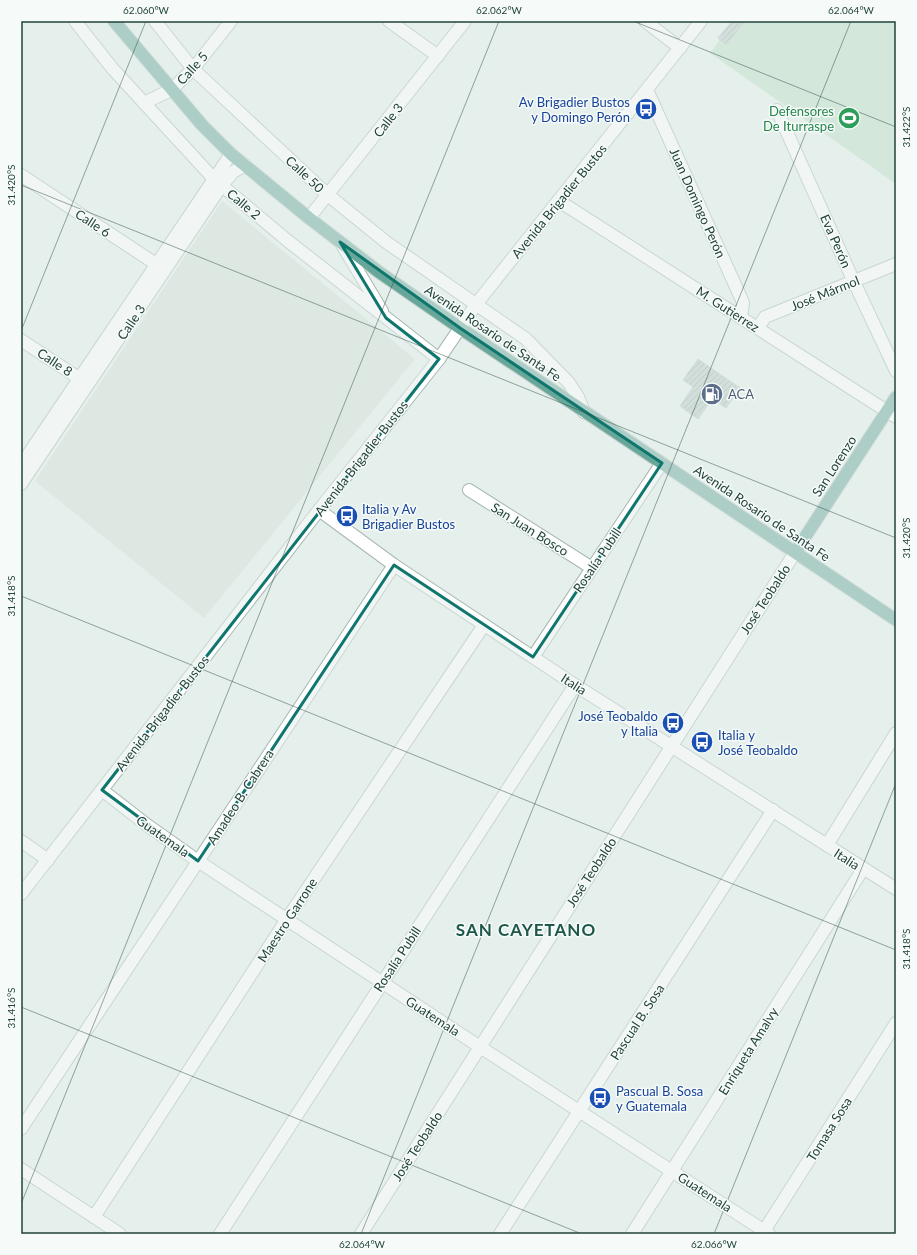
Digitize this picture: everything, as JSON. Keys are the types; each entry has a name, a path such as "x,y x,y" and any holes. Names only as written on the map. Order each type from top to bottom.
{"main road":[{"name":"Avenida Rosario de Santa Fe","path":"114,21 171,90 202,125 231,154 309,218 379,272 584,412 796,551 896,620"},
{"name":"San Lorenzo","path":"796,551 891,414 896,396"}],"street":[{"name":"Calle 2","path":"75,21 112,68 218,182 288,241 439,358"},
{"name":"Calle 50","path":"155,21 193,70 328,195 386,242 477,303 526,339 569,383 578,397 584,412"},
{"name":"Calle 5","path":"144,103 171,90 193,70 231,21"},
{"path":"389,21 438,56"},
{"name":"Calle 3","path":"309,218 465,21"},
{"path":"645,21 680,48"},
{"name":"Avenida Brigadier Bustos","path":"21,894 439,358 477,303 701,21"},
{"name":"Juan Domingo Perón","path":"647,90 742,298 743,303 741,317"},
{"name":"Eva Perón","path":"777,110 854,282 896,371"},
{"name":"Calle 3","path":"21,484 84,382 218,182 231,154"},
{"name":"Calle 3","path":"218,182 245,165"},
{"name":"Calle 6","path":"21,175 160,267"},
{"name":"M. Gutierrez","path":"559,201 891,414"},
{"path":"340,242 386,318"},
{"name":"José Mármol","path":"758,328 765,317 896,264"},
{"name":"Calle 8","path":"21,340 84,382"},
{"name":"Calle 3","path":"21,465 84,382"},
{"name":"Rosalía Pubill","path":"533,657 662,463"},
{"name":"San Juan Bosco","path":"469,490 592,568"},
{"name":"Italia","path":"319,510 394,565 575,685 896,889"},
{"name":"José Teobaldo","path":"361,1234 796,551"},
{"name":"Amadeo B. Cabrera","path":"21,1129 394,565"},
{"name":"Maestro Garrone","path":"94,1217 288,919 484,625"},
{"name":"Rosalía Pubill","path":"220,1234 575,685"},
{"path":"827,845 896,734"},
{"name":"Guatemala","path":"102,790 147,825 198,861 480,1047 673,1171 765,1233"},
{"name":"Pascual B. Sosa","path":"500,1234 773,810"},
{"path":"21,841 48,860"},
{"name":"Enriqueta Amalvy","path":"632,1234 863,868"},
{"name":"Tomasa Sosa","path":"765,1233 896,1024"},
{"path":"21,1168 120,1234"}],"highlighted area":[{"path":"340,242 460,328 662,463 533,657 394,565 198,861 102,790 439,359 386,318"}],"shaded area":[{"path":"222,201 415,359 204,618 35,481"}],"green space":[{"name":"Defensores De Iturraspe","path":"734,21 896,21 896,184 710,53"}],"building":[{"path":"732,21 745,21 726,45 718,38"},
{"name":"ACA","path":"698,359 740,388 726,408 712,399 698,419 680,406 693,387 683,380"}],"place":[{"name":"Av Brigadier Bustos y Domingo Perón","path":"646,109"},
{"name":"Defensores De Iturraspe","path":"849,118"},
{"name":"ACA","path":"712,394"},
{"name":"Italia y Av Brigadier Bustos","path":"347,516"},
{"name":"José Teobaldo y Italia","path":"673,723"},
{"name":"Italia y José Teobaldo","path":"702,742"},
{"name":"Pascual B. Sosa y Guatemala","path":"600,1098"}],"district":[{"name":"SAN CAYETANO","path":"526,929"}]}
